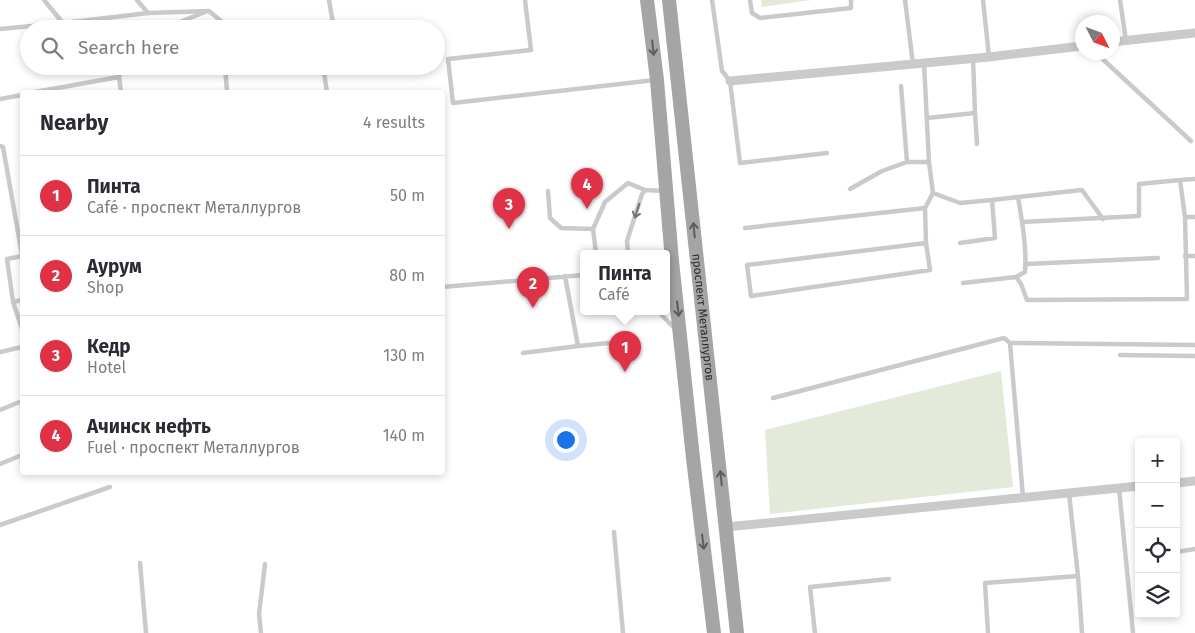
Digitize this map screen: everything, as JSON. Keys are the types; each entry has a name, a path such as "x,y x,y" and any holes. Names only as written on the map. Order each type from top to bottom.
{"main road":[{"name":"проспект Металлургов","path":"648,0 672,261 714,633"},
{"name":"проспект Металлургов","path":"669,0 737,633"}],"street":[{"path":"1120,41 1195,33"},
{"path":"730,80 989,57 1075,47"},
{"path":"1180,483 1195,481"},
{"path":"726,527 1135,486"}],"lane":[{"path":"44,0 61,20"},
{"path":"137,0 148,12"},
{"path":"329,0 332,20"},
{"path":"525,0 531,50 448,59 453,103 656,80"},
{"path":"712,0 722,71 730,80 740,163 827,154"},
{"path":"750,0 752,13 760,18 851,8 851,0"},
{"path":"906,0 913,64"},
{"path":"983,0 989,57"},
{"path":"1120,0 1126,40"},
{"path":"86,20 148,12 209,11 220,20"},
{"path":"186,20 209,11"},
{"path":"0,29 20,27"},
{"path":"973,58 977,144"},
{"path":"1104,60 1191,141"},
{"path":"924,63 929,162 933,193 925,208 926,242 930,270 750,296 747,265 926,242"},
{"path":"226,75 227,90"},
{"path":"324,75 327,90"},
{"path":"46,90 119,77 121,90"},
{"path":"901,86 907,162"},
{"path":"0,99 20,95"},
{"path":"927,118 975,113"},
{"path":"0,146 3,146 20,244"},
{"path":"850,189 882,171 907,162 929,162"},
{"path":"1022,222 1139,216 1139,184 1195,179"},
{"path":"1016,278 1021,284 1027,300 1187,299 1184,217 1180,180"},
{"path":"596,250 593,229 605,202 628,183 645,190 666,191"},
{"path":"628,250 627,241 645,190"},
{"path":"933,193 960,203 1082,190 1103,219"},
{"path":"548,191 550,218 561,228 593,229"},
{"path":"963,283 1016,278 1025,272 1026,264 1018,197"},
{"path":"960,243 995,238 992,200"},
{"path":"745,228 925,208"},
{"path":"1184,217 1195,217"},
{"path":"0,260 20,256"},
{"path":"1185,256 1195,256"},
{"path":"1026,264 1158,258"},
{"path":"7,259 13,302 20,323"},
{"path":"445,288 580,275"},
{"path":"565,276 578,346"},
{"path":"13,302 20,300"},
{"path":"662,315 681,336"},
{"path":"773,398 1004,338 1010,343 1195,345"},
{"path":"523,353 630,341"},
{"path":"1010,343 1023,497"},
{"path":"0,352 20,347"},
{"path":"1120,355 1195,356"},
{"path":"0,410 20,402"},
{"path":"0,464 20,456"},
{"path":"0,525 110,487"},
{"path":"1119,488 1133,633"},
{"path":"1069,493 1082,633"},
{"path":"614,532 623,633"},
{"path":"1180,551 1195,549"},
{"path":"140,563 146,633"},
{"path":"261,633 260,614 265,564"},
{"path":"988,633 985,583 1078,576"},
{"path":"815,633 810,587 889,579"}],"green space":[{"path":"761,0 812,0 762,7"},
{"path":"1001,371 1013,487 770,514 765,430"}],"place":[{"name":"Ачинск нефть","path":"587,209"},
{"name":"Кедр","path":"509,229"},
{"name":"Аурум","path":"533,308"},
{"name":"Пинта","path":"625,372"}]}
